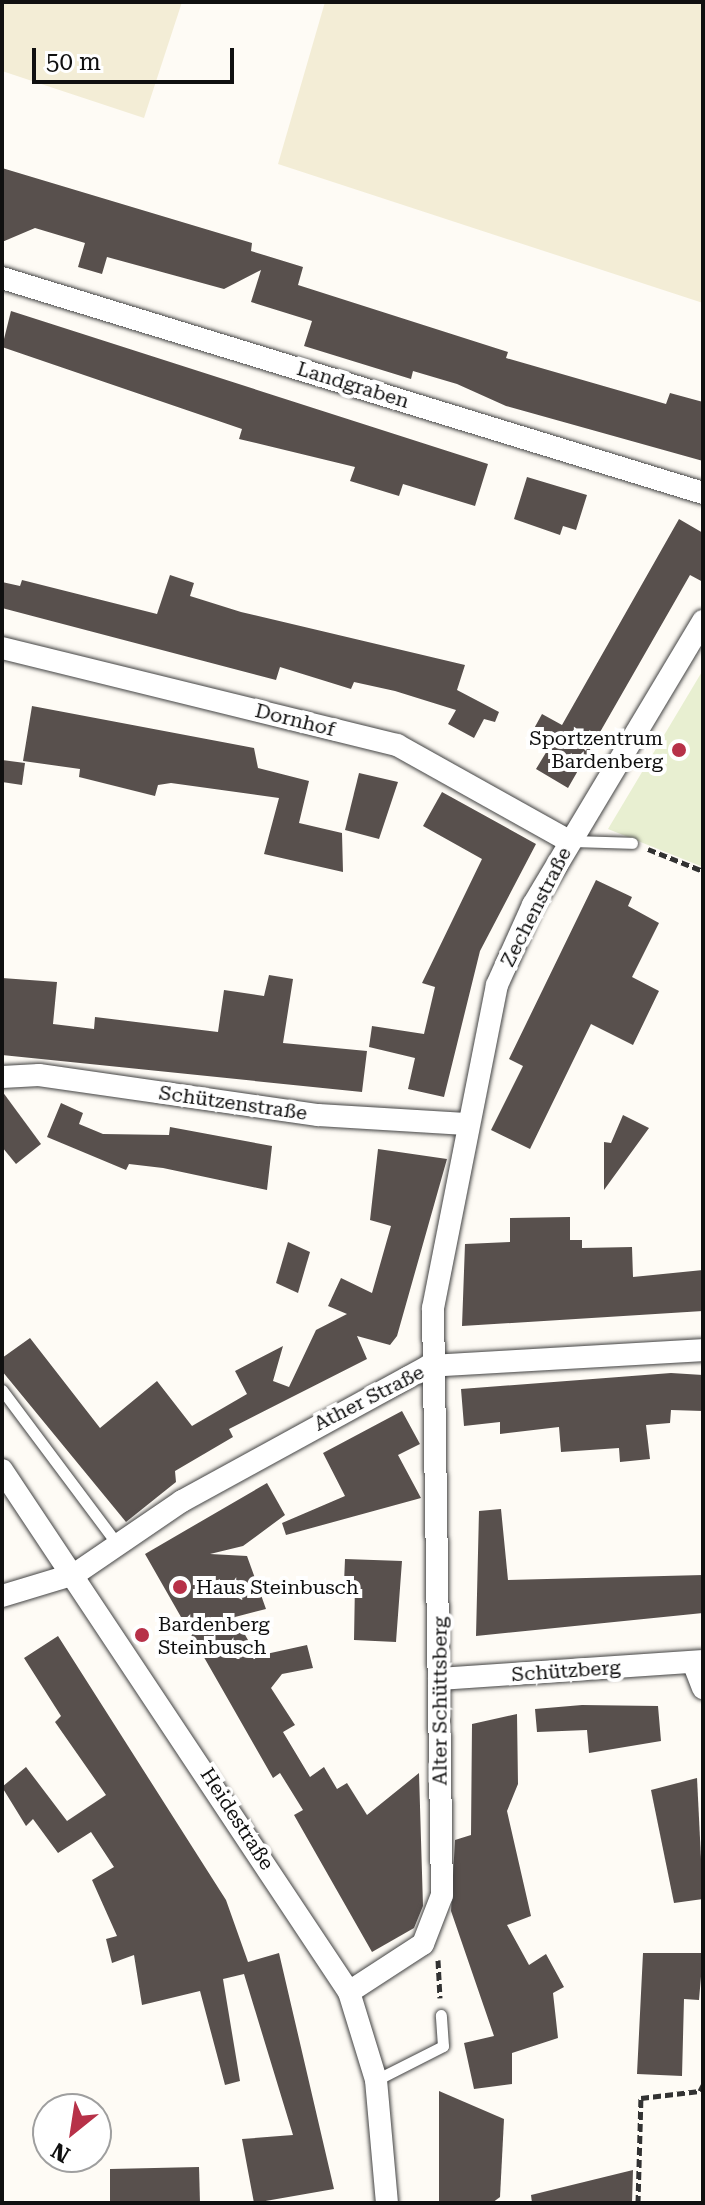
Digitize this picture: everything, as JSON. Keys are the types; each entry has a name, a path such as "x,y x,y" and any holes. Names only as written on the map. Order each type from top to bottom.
{"street":[{"name":"Landgraben","path":"2,278 703,493"},
{"name":"Zechenstraße","path":"429,1366 466,1124 497,985 569,841 703,621"},
{"name":"Dornhof","path":"2,648 397,745 569,841"},
{"name":"Schützenstraße","path":"2,1077 466,1124"},
{"name":"Ather Straße","path":"2,1596 75,1574 250,1461 429,1366 703,1350"},
{"name":"Alter Schüttsberg","path":"349,1992 423,1944 433,1925 442,1895 439,1423 429,1366"},
{"name":"Heidestraße","path":"2,1470 75,1574 349,1992 376,2080 387,2203"},
{"name":"Schützberg","path":"439,1679 698,1661 703,1688"}],"lane":[{"path":"569,841 632,843"},
{"path":"2,1390 118,1545"},
{"path":"376,2080 443,2046 441,2015"}],"path":[{"path":"632,843 703,871"},
{"path":"433,1925 441,2015"},
{"path":"638,2203 641,2098 703,2085"}],"shaded area":[{"path":"2,2 182,2 144,118 2,71"},
{"path":"325,2 703,2 703,303 278,164"}],"green space":[{"name":"Sportzentrum Bardenberg","path":"703,670 703,867 608,829"}],"building":[{"path":"2,168 252,243 251,251 303,267 298,285 508,352 506,358 666,404 670,393 703,402 703,461 506,406 457,384 413,371 411,379 304,346 312,321 251,302 261,270 224,289 107,257 102,274 78,267 85,243 35,228 2,242"},
{"path":"11,311 488,464 475,506 403,484 399,496 350,481 355,467 239,439 242,429 2,347"},
{"path":"527,477 587,495 576,530 563,526 560,535 514,519"},
{"path":"679,519 703,533 703,582 690,575 568,788 536,769 550,746 531,734 542,714 562,725"},
{"path":"170,575 194,583 190,596 241,612 465,665 457,690 499,712 495,722 484,719 474,738 448,724 456,710 395,691 354,682 351,689 280,667 276,680 2,608 2,582 20,586 22,580 157,614"},
{"path":"32,706 254,748 258,768 309,781 299,823 342,833 343,872 264,854 279,798 171,783 158,785 155,796 79,777 80,769 23,761"},
{"path":"2,760 25,763 22,785 2,782"},
{"path":"359,773 398,782 379,839 345,830"},
{"path":"442,792 536,844 480,951 444,1097 408,1089 415,1058 369,1047 372,1026 424,1034 435,987 422,983 482,859 423,826"},
{"path":"596,880 632,897 628,906 659,923 632,977 659,991 633,1045 591,1024 530,1149 491,1130 523,1066 509,1059"},
{"path":"269,975 293,979 283,1043 367,1051 362,1092 2,1055 2,978 57,982 53,1024 94,1029 95,1017 218,1032 224,990 264,996"},
{"path":"2,1091 41,1144 16,1164 2,1147"},
{"path":"61,1103 83,1113 79,1124 103,1134 169,1135 170,1127 272,1146 267,1190 163,1168 129,1164 126,1170 47,1137"},
{"path":"623,1115 649,1128 604,1190 604,1142 611,1143"},
{"path":"378,1149 447,1159 397,1336 390,1345 357,1336 367,1359 229,1429 233,1437 175,1471 176,1482 126,1522 2,1371 2,1358 30,1338 100,1428 157,1381 192,1426 247,1394 235,1371 283,1346 273,1381 289,1387 316,1330 347,1314 328,1306 341,1278 372,1293 391,1226 370,1220"},
{"path":"570,1217 570,1240 582,1240 582,1248 632,1247 633,1277 703,1270 703,1311 462,1326 465,1244 510,1242 510,1218"},
{"path":"288,1242 310,1252 298,1293 276,1283"},
{"path":"671,1373 703,1375 703,1411 671,1410 670,1423 646,1425 650,1459 620,1462 619,1448 561,1452 559,1427 500,1434 500,1422 464,1426 461,1389"},
{"path":"402,1411 420,1444 398,1455 421,1498 286,1535 282,1523 345,1496 323,1453"},
{"path":"267,1483 285,1515 243,1546 210,1554 247,1556 266,1609 235,1617 257,1656 307,1645 313,1668 282,1674 271,1688 295,1725 283,1732 310,1777 324,1767 337,1789 347,1783 367,1815 419,1773 423,1906 414,1928 372,1952 294,1815 303,1810 280,1773 273,1778 145,1554"},
{"path":"501,1509 508,1580 703,1575 703,1613 476,1636 479,1511"},
{"path":"345,1559 402,1561 396,1642 354,1640 355,1583 344,1583"},
{"path":"58,1636 226,1900 248,1962 279,1953 334,2189 254,2203 242,2139 293,2135 244,1974 223,1979 240,2081 225,2085 200,1991 142,2005 134,1955 112,1963 106,1939 117,1936 92,1880 114,1867 91,1832 58,1853 33,1819 26,1826 2,1787 26,1767 67,1821 106,1795 55,1722 61,1716 24,1658"},
{"path":"582,1705 658,1706 661,1741 589,1753 587,1730 537,1732 535,1709"},
{"path":"517,1714 518,1784 507,1811 531,1916 507,1925 529,1965 546,1954 564,1987 553,1993 558,2038 512,2053 512,2084 474,2089 464,2043 494,2036 451,1911 455,1840 471,1835 472,1724"},
{"path":"697,1778 703,1899 674,1903 651,1790"},
{"path":"643,1953 703,1953 699,2000 684,1999 682,2076 637,2074"},
{"path":"439,2091 504,2119 500,2197 492,2203 439,2203"},
{"path":"199,2167 200,2203 110,2203 112,2169"},
{"path":"633,2170 632,2203 532,2203 531,2195"}],"place":[{"name":"Sportzentrum Bardenberg","path":"679,750"},
{"name":"Haus Steinbusch","path":"180,1587"},
{"name":"Bardenberg Steinbusch","path":"142,1635"}]}
